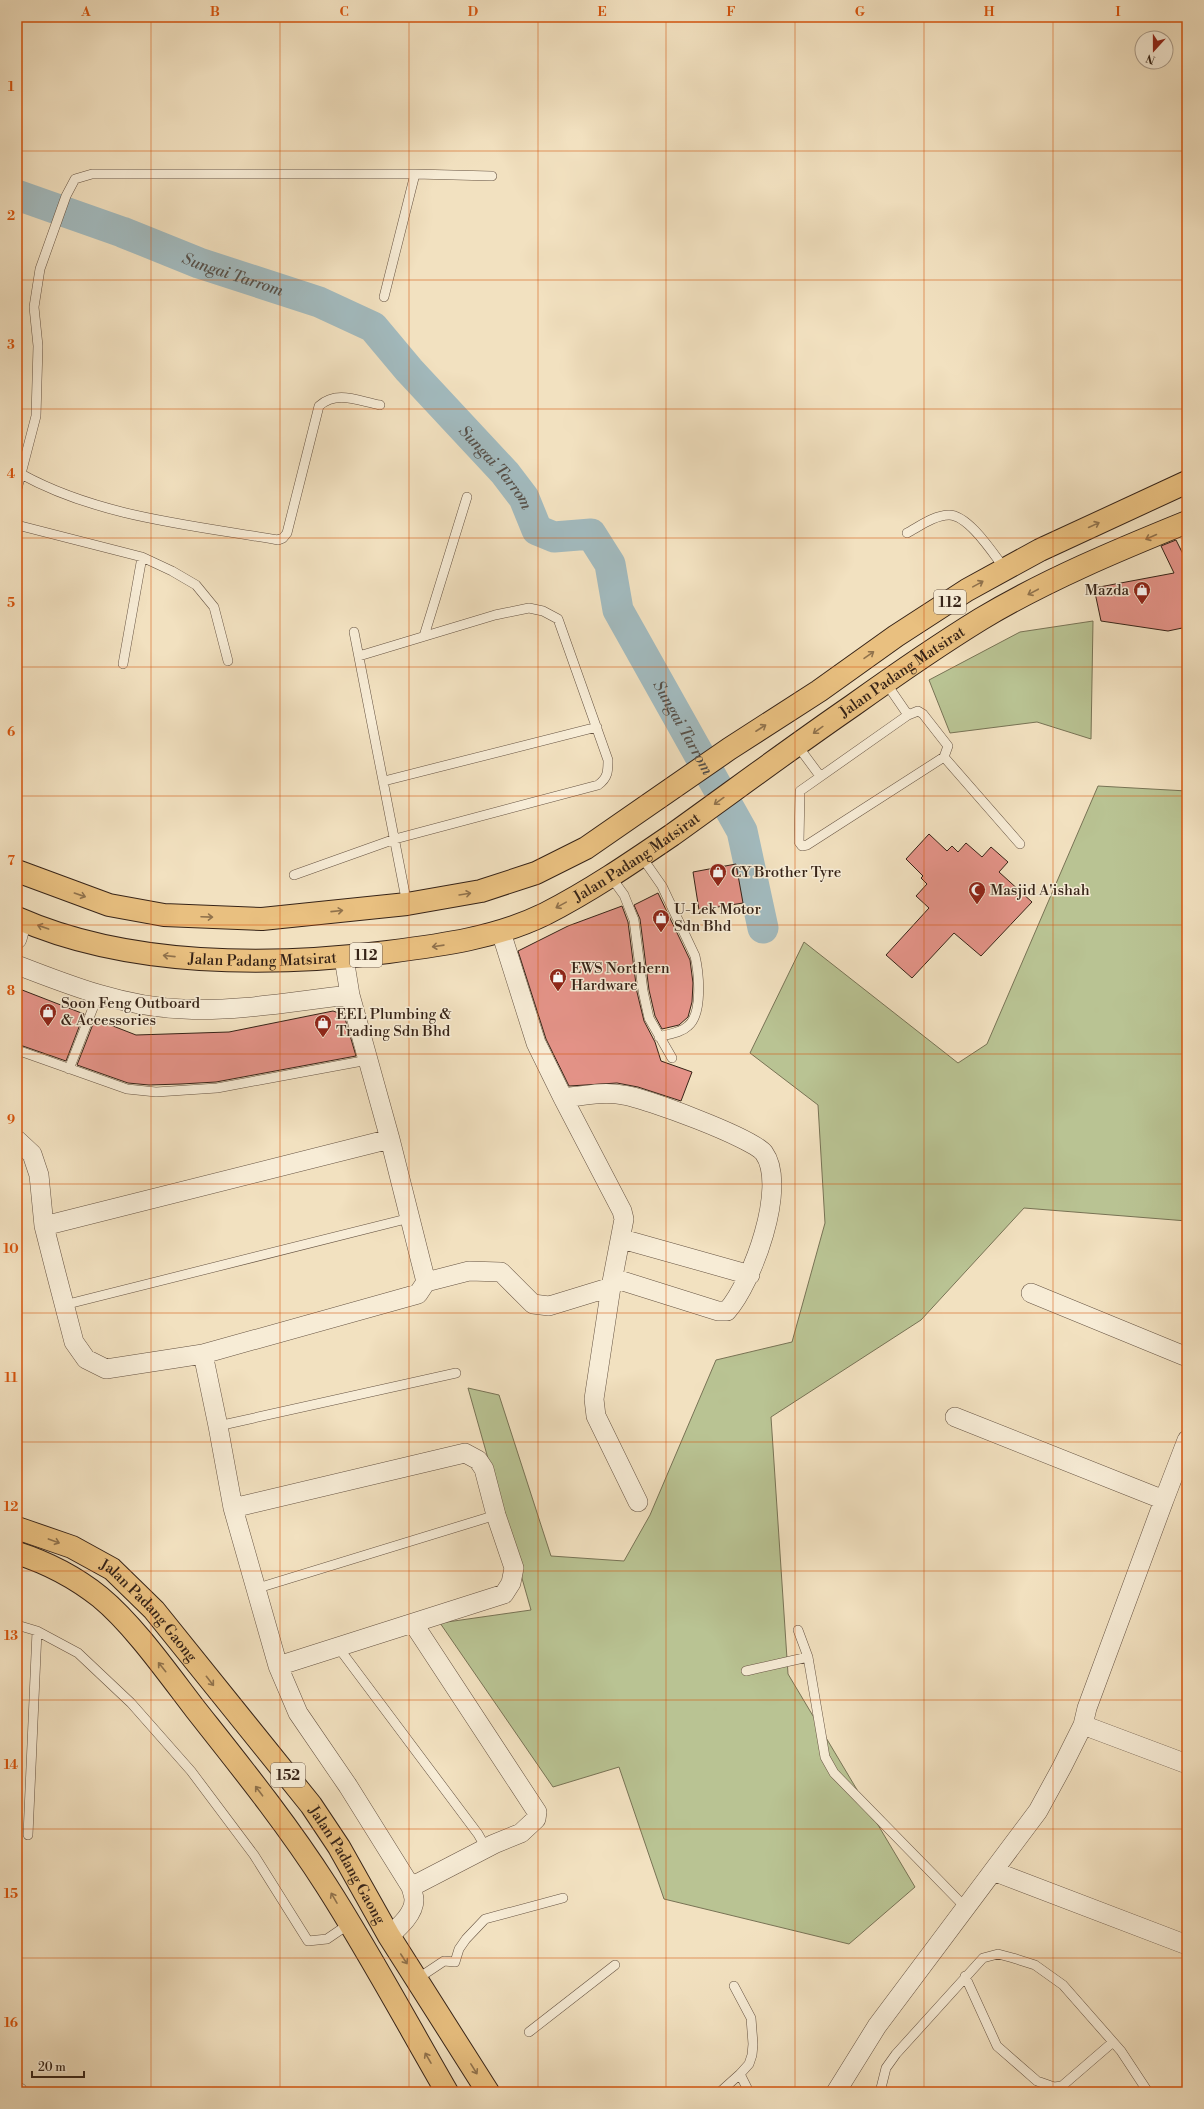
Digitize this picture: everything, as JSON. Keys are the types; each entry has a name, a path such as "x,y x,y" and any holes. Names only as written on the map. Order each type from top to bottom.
{"main road":[{"name":"Jalan Padang Matsirat","path":"17,871 109,905 164,915 262,919 406,904 481,891 536,874 586,848 664,792 818,691 896,636 968,590 1040,550 1187,482"},
{"name":"Jalan Padang Matsirat","path":"19,926 63,934 110,947 162,955 233,962 344,958 443,945 501,932 545,914 611,877 797,745 982,618 1055,580 1187,522"},
{"name":"Jalan Padang Gaong","path":"17,1528 72,1547 112,1569 154,1610 310,1805 339,1847 389,1936 488,2092"},
{"name":"Jalan Padang Gaong","path":"17,1553 36,1559 73,1577 102,1598 136,1634 278,1816 326,1885 447,2092"}],"street":[{"path":"501,932 536,1043 622,1211 624,1219 622,1239 612,1283 594,1407 596,1416 638,1502"},
{"path":"344,958 350,995 390,1139 426,1282"},
{"path":"17,966 98,995 137,1004 183,1010 237,1007 350,995"},
{"path":"17,1140 32,1154 39,1175 44,1226 74,1342 86,1359 106,1369 203,1354 418,1294 426,1282 469,1271 501,1272 533,1304 549,1306 612,1283 718,1311 728,1311 736,1302 750,1275 772,1203 773,1184 771,1165 764,1152 747,1141 649,1101 622,1094 602,1093 563,1098"},
{"path":"44,1226 390,1139"},
{"path":"622,1239 750,1275"},
{"path":"1031,1293 1187,1357"},
{"path":"203,1354 233,1508 278,1666 298,1713 348,1786 411,1887 414,1900 410,1912 402,1925 389,1936"},
{"path":"956,1418 1164,1500"},
{"path":"836,2092 878,2026 1038,1811 1062,1767 1083,1725 1087,1708 1187,1440"},
{"path":"233,1508 465,1453 478,1460 484,1469 496,1514 514,1568 511,1583 504,1594 278,1666"},
{"path":"411,1887 486,1848 521,1833 536,1819 537,1812 413,1623"},
{"path":"1083,1725 1187,1764"},
{"path":"994,1870 1187,1945"}],"lane":[{"path":"17,488 36,416 38,346 34,307 40,269 66,196 75,179 92,174 415,174 492,176"},
{"path":"384,297 415,174"},
{"path":"21,474 42,486 66,496 140,516 278,540 283,538 287,533 319,406 328,399 339,397 380,406"},
{"path":"424,636 467,497"},
{"path":"907,533 933,519 950,515 970,524 1005,570"},
{"path":"17,525 142,557 172,570 196,585 214,607 228,661"},
{"path":"123,664 142,557"},
{"path":"294,875 395,839 598,785 604,781 608,773 608,760 558,619 543,610 529,608 495,615 359,656"},
{"path":"354,632 384,781 406,904"},
{"path":"886,683 908,715"},
{"path":"918,711 923,714 948,746 944,757 807,845 802,846 799,842 800,791 908,715 918,711"},
{"path":"384,781 596,727"},
{"path":"797,745 820,776"},
{"path":"944,757 1020,844"},
{"path":"641,856 662,886 695,956 698,968 699,988 693,1021 684,1029 659,1037"},
{"path":"611,877 624,895 634,920 643,992 649,1018 672,1058"},
{"path":"70,1069 98,995"},
{"path":"17,1050 126,1089 179,1092 217,1088 368,1060"},
{"path":"64,1305 410,1218"},
{"path":"218,1426 456,1373"},
{"path":"255,1589 496,1514"},
{"path":"17,1625 37,1631 78,1653 131,1702 191,1771 254,1855 308,1941 327,1939 349,1924"},
{"path":"798,1630 808,1658 825,1757 834,1773 966,1908"},
{"path":"28,1835 37,1631"},
{"path":"338,1647 478,1834 486,1848"},
{"path":"746,1671 808,1658"},
{"path":"417,1979 444,1961 455,1962 459,1949 466,1939 485,1919 563,1898"},
{"path":"880,2092 886,2068 896,2054 965,1976 983,1958 998,1954 1035,1965 1063,1985 1113,2042 1148,2092"},
{"path":"529,2032 615,1965"},
{"path":"965,1976 997,2046 1037,2082 1054,2086 1062,2086 1113,2042"},
{"path":"720,2092 749,2064 752,2055 753,2044 751,2018 734,1986"},
{"path":"740,2074 750,2092"}],"green space":[{"path":"1093,621 1091,739 1037,722 950,733 929,680 1020,632"},
{"path":"1098,786 1187,791 1187,1221 1024,1208 921,1320 771,1417 788,1674 915,1887 849,1944 664,1899 619,1767 553,1787 440,1623 531,1610 468,1388 499,1395 551,1556 624,1561 650,1515 716,1360 792,1342 825,1223 818,1105 750,1053 804,942 958,1063 987,1044"}],"building":[{"name":"Mazda","path":"1176,540 1184,556 1187,556 1187,627 1168,631 1101,621 1094,588 1174,573 1161,546"},
{"name":"Masjid A'ishah","path":"929,834 947,851 952,846 958,852 966,843 982,857 991,847 1008,862 999,872 1032,902 981,956 954,933 912,978 886,955 929,908 916,896 927,884 921,878 923,876 906,859"},
{"name":"CY Brother Tyre","path":"736,864 743,903 699,910 693,872"},
{"name":"U-Lek Motor Sdn Bhd","path":"658,893 690,960 693,983 692,1002 688,1017 679,1025 662,1029 655,1016 649,990 640,919 634,905"},
{"path":"622,906 628,922 637,992 644,1021 655,1042 661,1061 692,1072 681,1101 638,1087 617,1083 569,1086 546,1039 518,951 568,926"},
{"path":"17,988 84,1014 66,1061 17,1044"},
{"path":"333,1011 344,1015 356,1056 216,1082 181,1084 149,1085 128,1083 77,1065 95,1019 136,1035 229,1032"}],"waterway":[{"name":"Sungai Tarrom","path":"17,195 122,232 199,263 319,302 373,327 409,370 505,473 524,498 537,530 554,537 591,534 610,564 618,610 742,831 763,928"}],"place":[{"name":"Mazda","path":"1142,605"},
{"name":"CY Brother Tyre","path":"718,887"},
{"name":"Masjid A'ishah","path":"977,905"},
{"name":"U-Lek Motor Sdn Bhd","path":"661,933"},
{"name":"EWS Northern Hardware","path":"558,992"},
{"name":"Soon Feng Outboard & Accessories","path":"48,1027"},
{"name":"EEL Plumbing & Trading Sdn Bhd","path":"323,1038"}]}
